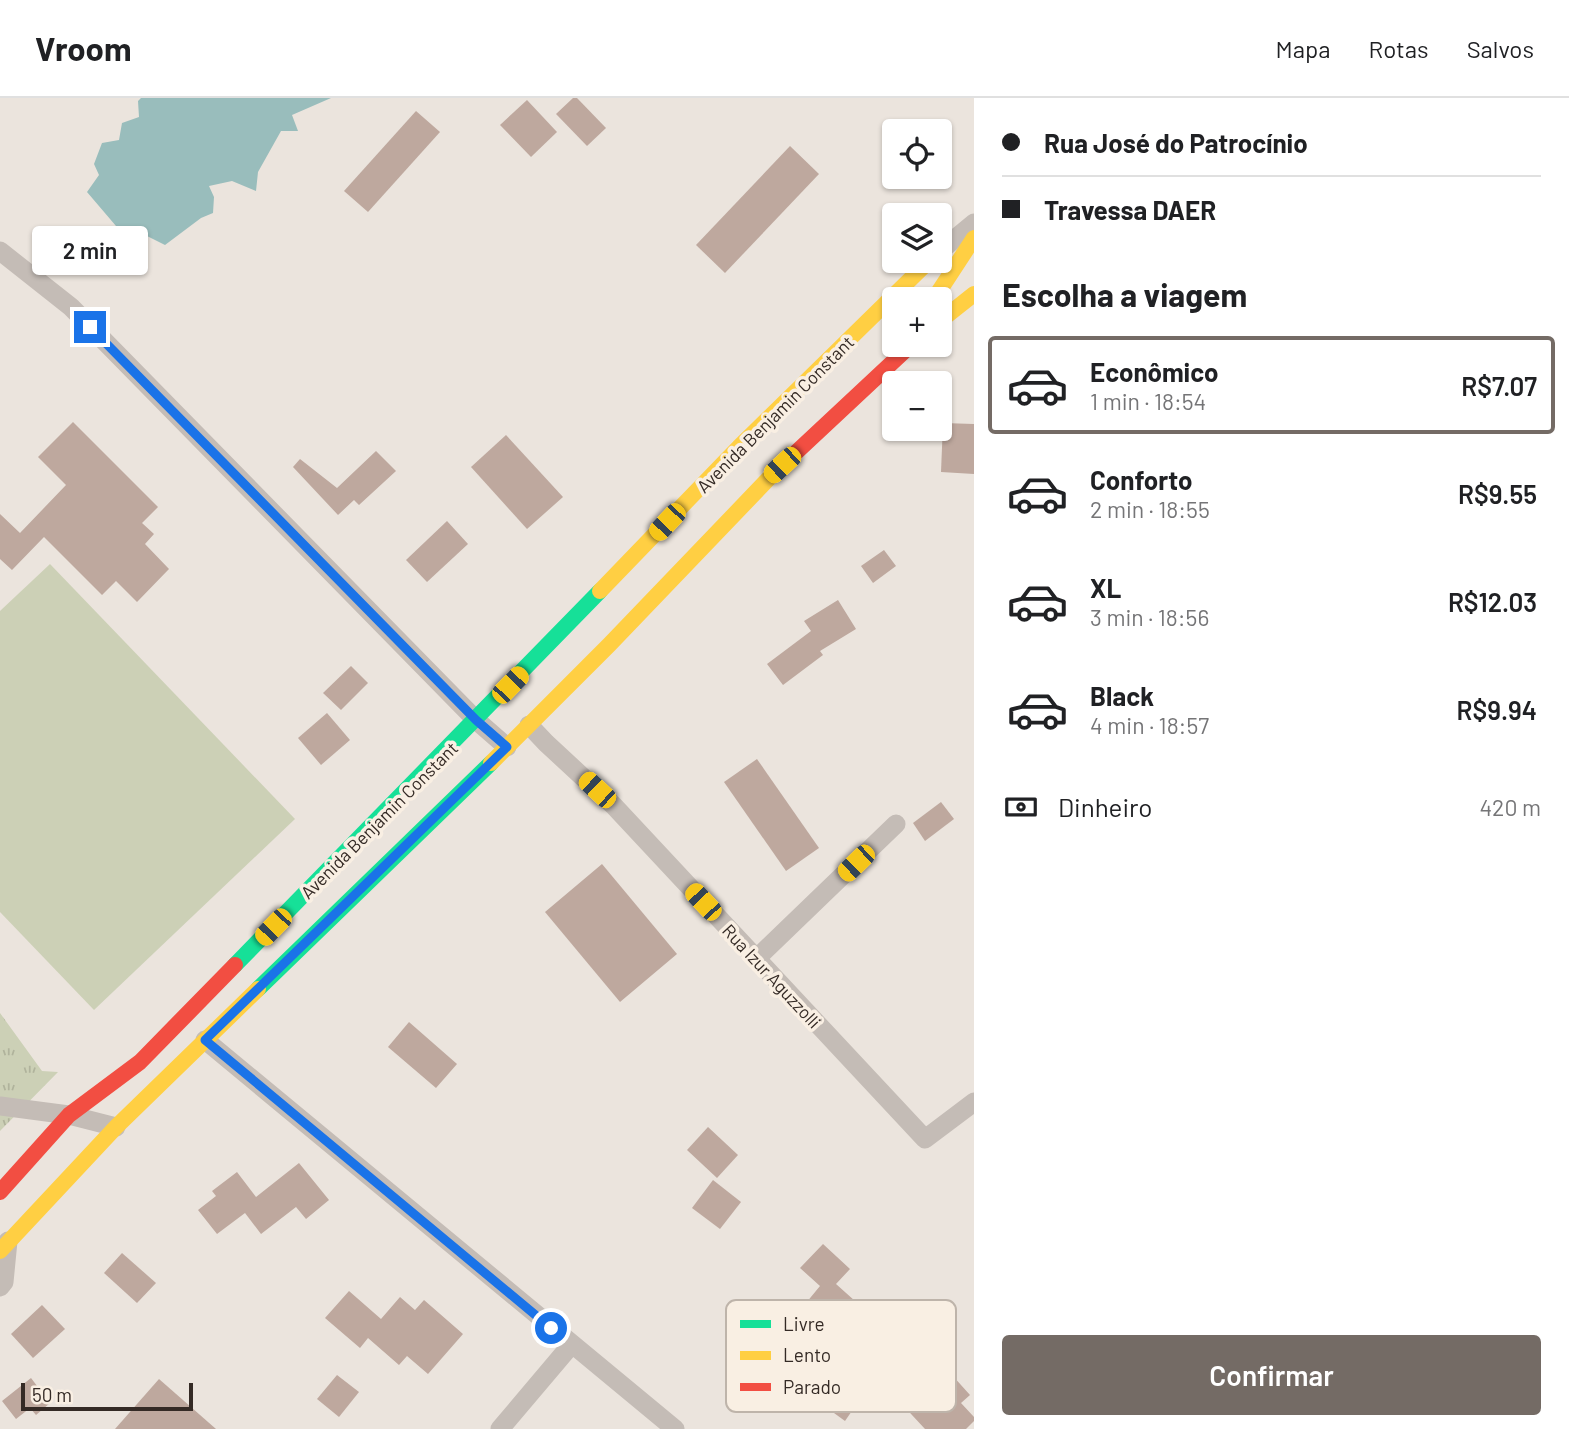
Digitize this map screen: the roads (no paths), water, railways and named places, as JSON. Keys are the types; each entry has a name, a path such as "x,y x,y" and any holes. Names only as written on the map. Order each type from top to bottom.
{"main road":[{"path":"942,287 974,238"},
{"name":"Avenida Benjamin Constant","path":"0,1192 69,1115 140,1062 739,447 917,273"},
{"path":"952,311 974,294"},
{"name":"Avenida Benjamin Constant","path":"4,1246 116,1127 609,645 763,483 898,357"}],"street":[{"path":"952,241 974,223"},
{"path":"0,251 71,307 476,720 507,747"},
{"name":"Rua Izur Aguzzolli","path":"529,725 614,806 925,1139 974,1102"},
{"path":"756,959 896,824"},
{"path":"205,1040 675,1429"},
{"path":"0,1107 69,1115 116,1127"},
{"name":"Avenida Benjamin Constant","path":"0,1287 4,1282 4,1246"},
{"path":"500,1429 571,1345"}],"water":[{"path":"141,98 331,98 292,115 298,131 281,131 258,172 256,191 232,181 209,186 214,197 213,213 201,218 165,245 116,226 87,192 99,175 94,164 102,143 119,140 122,123 139,117 138,101"}]}
